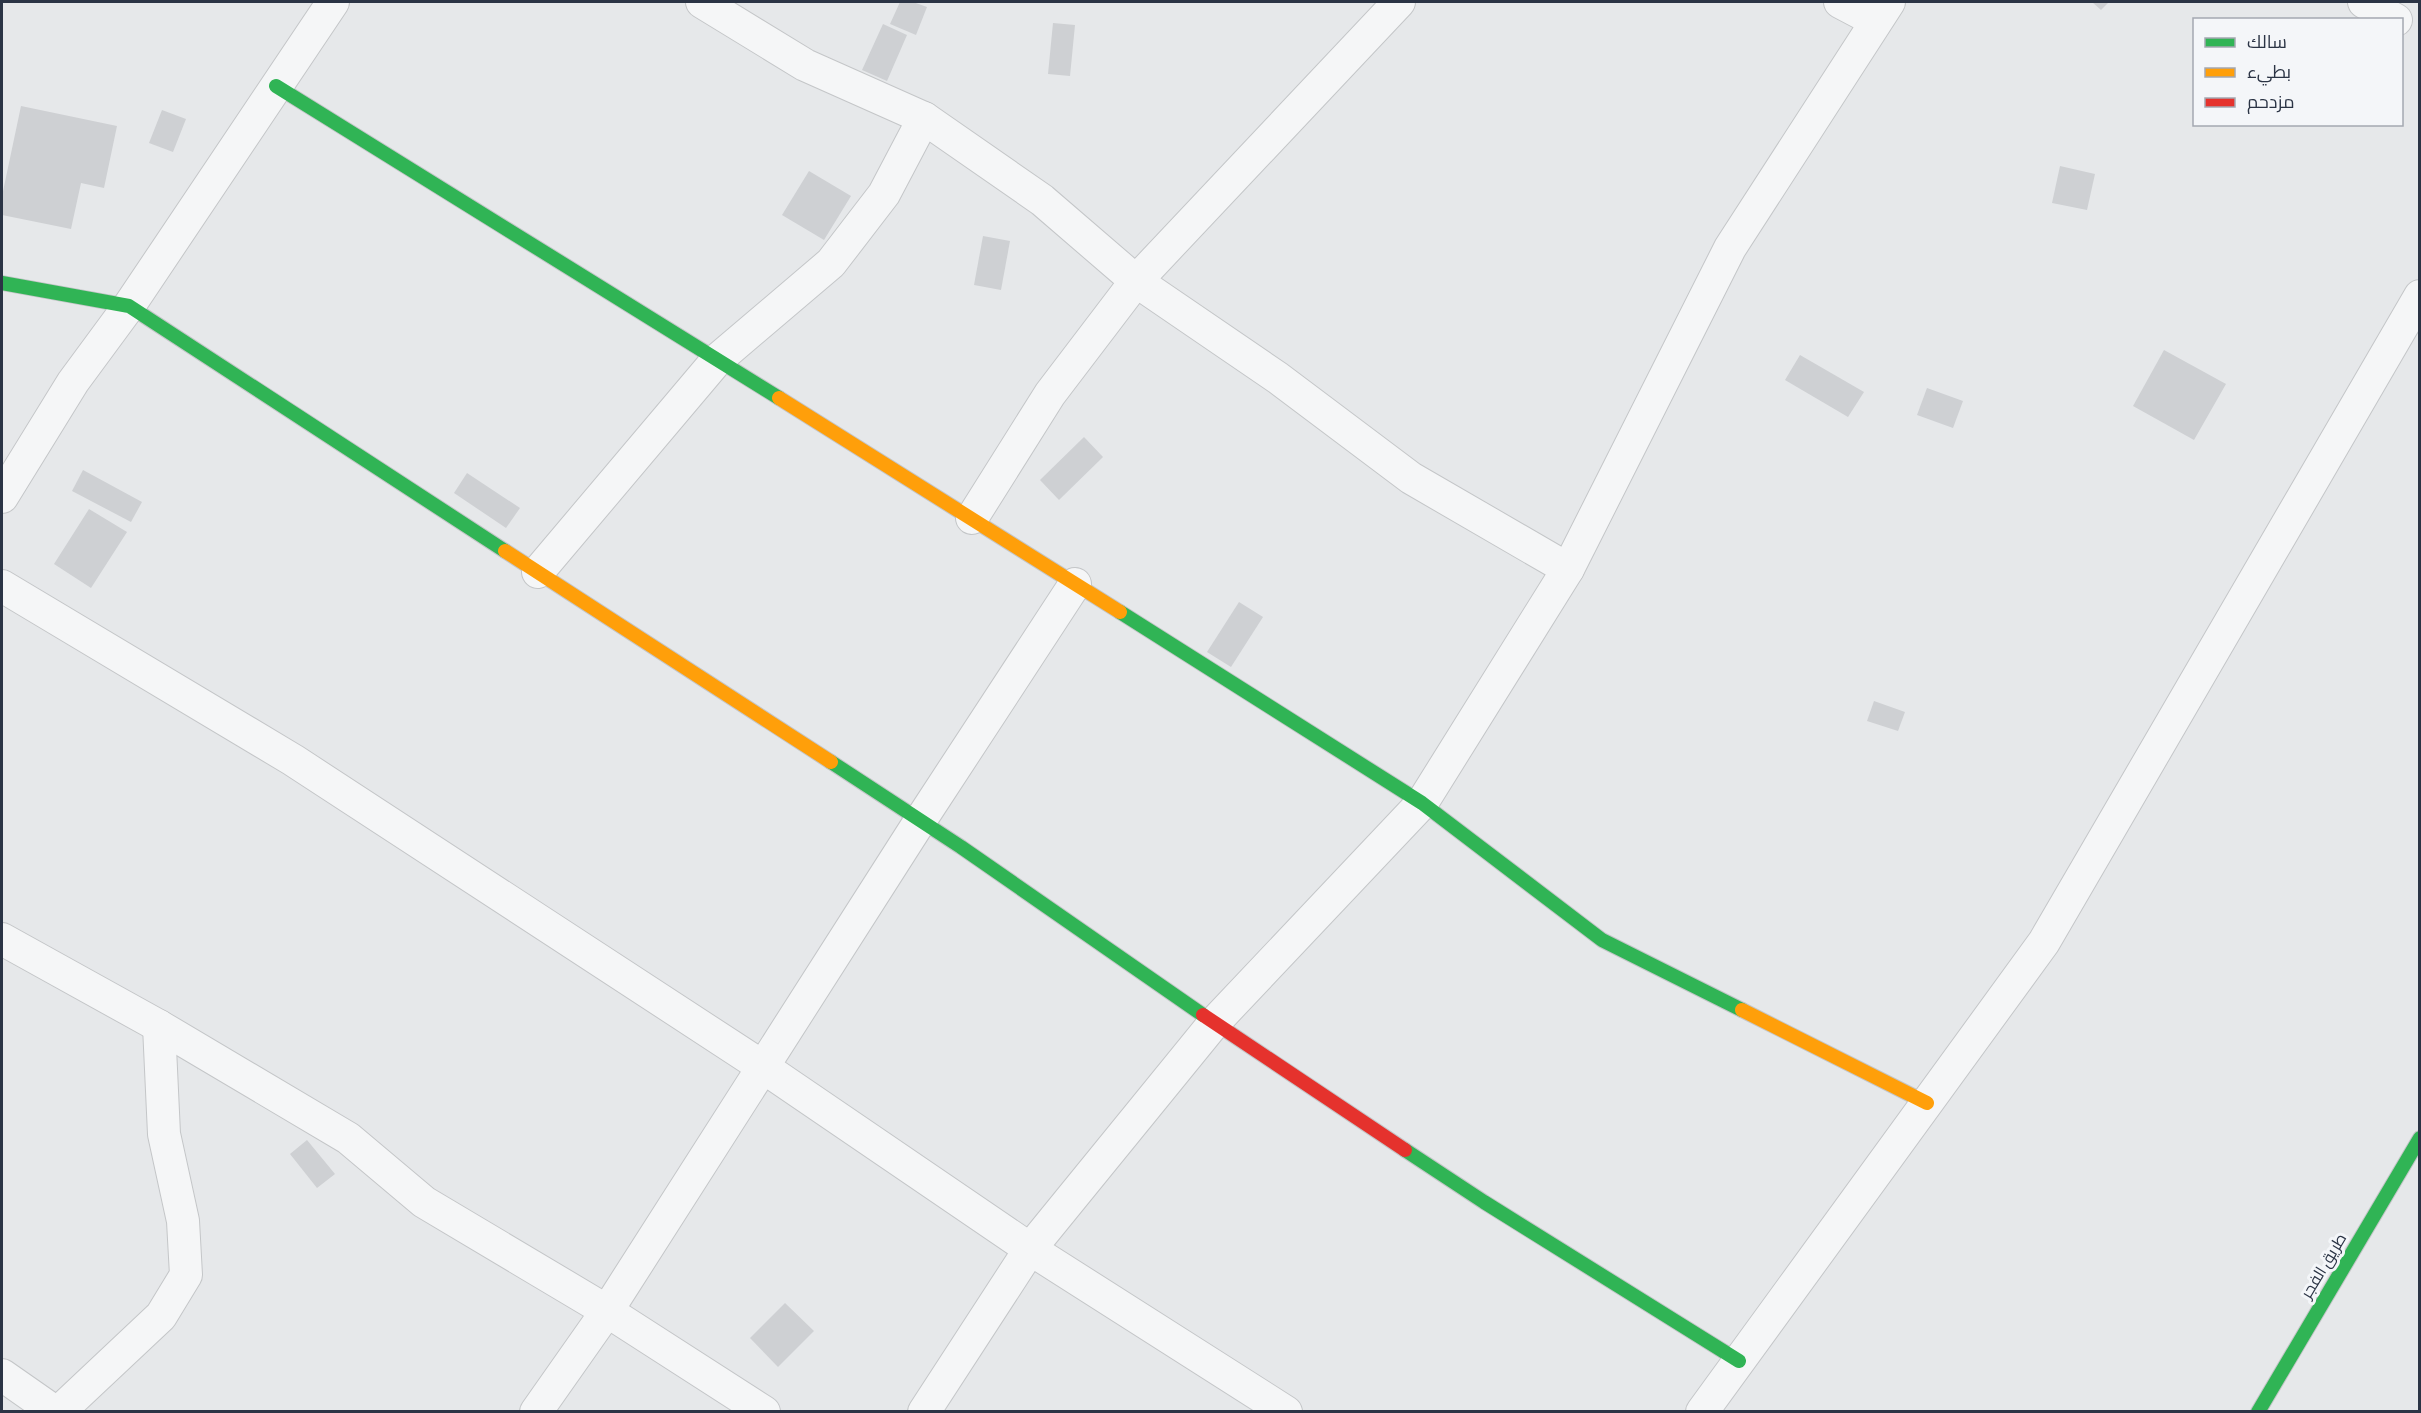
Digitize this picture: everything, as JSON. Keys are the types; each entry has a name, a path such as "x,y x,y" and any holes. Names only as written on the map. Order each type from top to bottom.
{"street":[{"path":"2,497 73,382 129,306 333,2"},
{"path":"702,2 805,65 924,118 1042,200 1136,281 1278,378 1411,478 1568,569"},
{"path":"972,518 1050,394 1136,281 1399,2"},
{"path":"924,1412 1030,1249 1214,1023 1422,803 1568,569 1730,248 1882,11 1840,2"},
{"path":"2364,2 2392,18"},
{"path":"2403,24 2420,33"},
{"path":"276,86 972,518 1422,803 1602,940 1927,1103"},
{"path":"538,572 717,360 831,262 884,194 924,118"},
{"path":"2,284 129,306 920,821 1214,1023 1484,1202 1739,1361"},
{"path":"1702,1412 2044,942 2420,296"},
{"path":"536,1412 607,1311 920,821 1075,584"},
{"path":"2,586 293,760 764,1067 1030,1249 1286,1412"},
{"path":"2,939 159,1026 348,1138 424,1202 607,1311 764,1412"},
{"path":"2,1374 57,1412 161,1316 186,1275 183,1221 164,1134 159,1026"},
{"name":"طريق الفجر","path":"2258,1412 2420,1138"}],"building":[{"path":"900,2 913,2 927,7 916,35 890,24"},
{"path":"2092,2 2109,2 2101,10"},
{"path":"1053,23 1075,25 1070,76 1048,74"},
{"path":"883,24 907,35 887,81 862,70"},
{"path":"21,106 117,126 104,188 81,183 71,229 2,215 2,196"},
{"path":"162,110 186,119 173,152 149,143"},
{"path":"2060,166 2095,174 2087,210 2052,203"},
{"path":"809,171 851,196 824,240 782,215"},
{"path":"983,236 1010,241 1001,290 974,285"},
{"path":"2164,350 2226,384 2194,440 2133,406"},
{"path":"1800,355 1864,392 1848,417 1785,380"},
{"path":"1927,388 1963,401 1953,428 1917,415"},
{"path":"1084,437 1103,457 1059,500 1040,480"},
{"path":"83,470 142,502 131,522 72,491"},
{"path":"467,473 520,508 506,528 454,493"},
{"path":"89,509 127,532 91,588 54,564"},
{"path":"1239,602 1263,617 1231,667 1207,652"},
{"path":"1874,701 1905,712 1898,731 1867,721"},
{"path":"307,1140 335,1174 317,1188 290,1154"},
{"path":"785,1303 814,1331 778,1367 750,1338"}],"traffic: fast":[{"path":"276,86 779,398"},
{"path":"2,283 129,306 505,551"},
{"path":"1120,612 1422,803 1602,940 1742,1010"},
{"path":"831,762 961,847 1203,1015"},
{"path":"2258,1412 2420,1138"},
{"path":"1405,1150 1739,1361"}],"traffic: slow":[{"path":"779,398 1120,612"},
{"path":"505,551 831,762"},
{"path":"1742,1010 1927,1103"}],"traffic: jam":[{"path":"1203,1015 1405,1150"}]}
